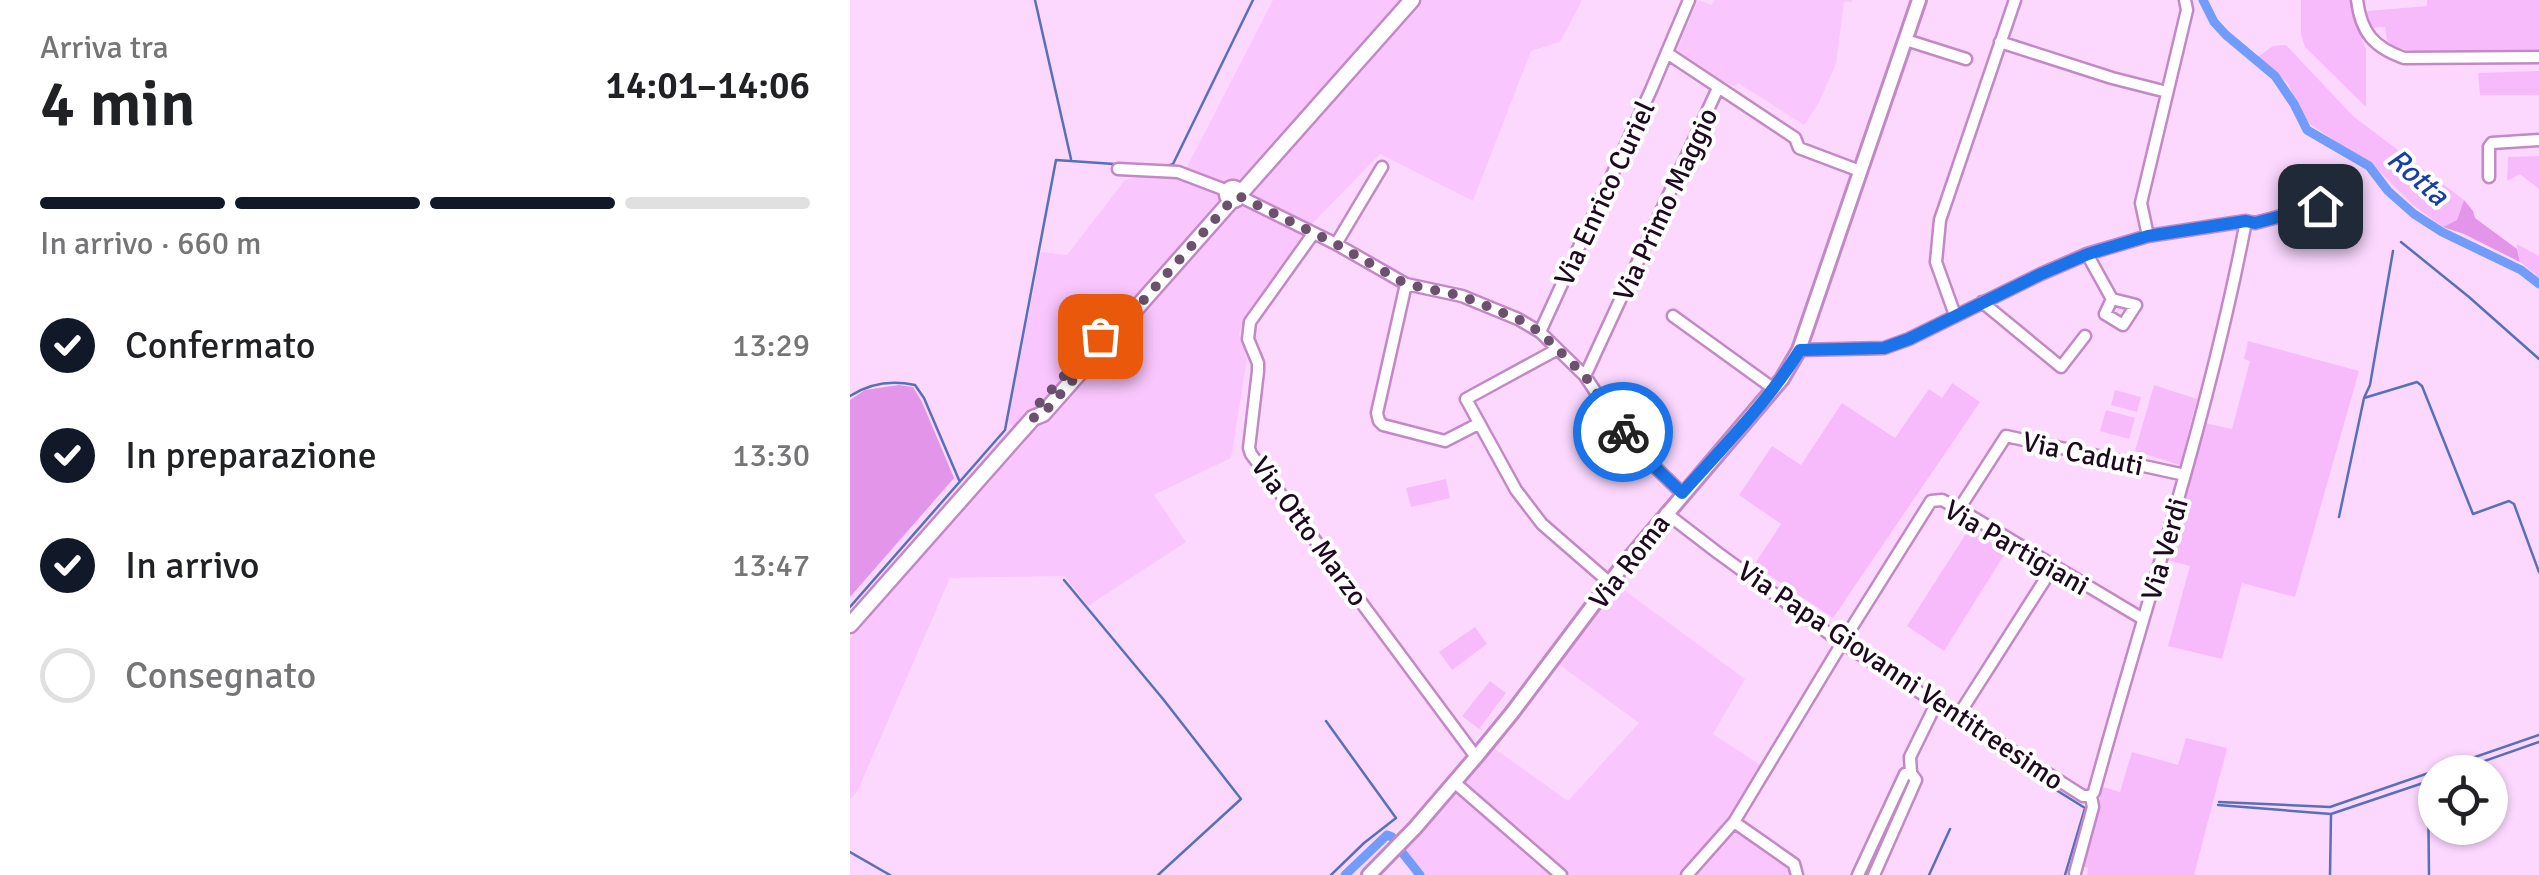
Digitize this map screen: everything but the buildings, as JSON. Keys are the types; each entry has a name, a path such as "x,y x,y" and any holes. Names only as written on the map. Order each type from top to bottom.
{"main road":[{"path":"1233,194 1400,0"},
{"path":"850,625 1033,418 1036,407 1412,0"}],"street":[{"name":"Via Enrico Curiel","path":"1540,332 1622,157 1689,0"},
{"name":"Via Roma","path":"1369,875 1522,701 1610,583 1774,388 1800,350 1919,0"},
{"path":"1955,316 1936,262 1940,220 2015,0"},
{"path":"2148,236 2140,203 2187,10 2185,0"},
{"path":"2357,0 2359,18 2369,37 2404,58 2539,56"},
{"path":"1906,40 1966,59"},
{"path":"2000,42 2167,92"},
{"name":"Via Primo Maggio","path":"1585,376 1718,88 1667,53"},
{"path":"1718,88 1795,138 1799,148 1860,172"},
{"path":"2489,176 2492,143 2539,140"},
{"path":"1336,244 1382,167"},
{"path":"1118,169 1178,172 1336,244 1406,284 1462,296 1518,319 1540,332 1585,376 1629,442 1682,493"},
{"path":"1800,350 1884,348 2088,254 2148,236 2246,221 2255,223 2320,206 2332,207"},
{"name":"Via Verdi","path":"2075,873 2093,808 2091,796 2222,338 2246,221"},
{"name":"Via Otto Marzo","path":"1313,234 1250,322 1248,339 1258,363 1251,454 1476,757"},
{"path":"2088,254 2112,298"},
{"path":"1406,284 1378,420 1383,425 1445,442 1478,424"},
{"path":"1982,302 2061,367 2084,336"},
{"path":"1673,316 1774,388"},
{"path":"1556,350 1466,400 1516,490 1542,524 1610,583"},
{"name":"Via Caduti","path":"1959,509 2006,436 2185,475"},
{"name":"Via Partigiani","path":"1842,643 1931,501 1942,500 2143,619"},
{"name":"Via Papa Giovanni Ventitreesimo","path":"1666,513 1842,643 2083,796 2091,796"},
{"path":"1958,716 2053,567"},
{"path":"1688,875 1734,822 1842,643"},
{"path":"1874,875 1916,780 1910,756 1936,704"},
{"path":"1858,875 1905,774 1911,772"},
{"path":"1454,782 1560,875"},
{"path":"1734,822 1794,864 1801,874"}],"shaded area":[{"path":"1273,0 1582,0 1560,42 1531,51 1473,201 1380,154 1312,224 1241,327 1239,335 1247,359 1231,458 1154,495 1186,542 1088,606 1065,576 950,578 857,792 850,799 850,638 1026,441 1008,421 1041,252 1067,255 1125,180 1187,167"},
{"path":"1698,0 1712,5 1715,0 1852,0 1844,2 1836,64 1804,125 1738,83 1735,86 1724,82 1677,50"},
{"path":"2301,0 2351,0 2366,49 2366,107 2305,47"},
{"path":"2427,0 2539,0 2539,49 2414,51 2387,41 2385,27 2370,28 2367,11 2427,6"},
{"path":"2286,45 2353,116 2464,200 2457,220 2443,227 2413,205 2378,170 2301,115 2288,83 2258,57 2273,46"},
{"path":"2539,71 2539,95 2480,95 2478,73"},
{"path":"2539,156 2539,189 2520,174 2507,181 2508,157"},
{"path":"2464,200 2475,218 2517,249 2520,262 2443,227 2457,220"},
{"path":"2517,244 2539,256 2539,277 2520,262"},
{"path":"2248,341 2359,371 2295,597 2242,583 2222,659 2168,646 2190,566 2167,560 2205,423 2232,429 2250,361 2244,359"},
{"path":"1952,383 1980,402 1833,618 1754,565 1781,524 1739,495 1772,446 1801,465 1842,403 1895,438 1929,389 1942,398"},
{"path":"2154,385 2197,399 2180,465 2135,451"},
{"path":"913,387 922,402 954,478 850,597 850,400 865,390"},
{"path":"2115,390 2141,397 2137,412 2111,405"},
{"path":"2106,410 2135,418 2129,439 2100,431"},
{"path":"1446,479 1450,498 1411,507 1406,488"},
{"path":"1969,529 2006,552 1944,651 1907,626"},
{"path":"1616,584 1745,679 1713,734 1762,766 1731,820 1805,875 1421,875 1404,848 1491,746 1568,801 1639,723 1557,663"},
{"path":"1475,627 1487,644 1452,670 1439,652"},
{"path":"1490,681 1506,693 1479,729 1462,716"},
{"path":"2186,738 2227,748 2194,875 2087,875 2088,868 2081,866 2103,787 2120,792 2132,752 2178,765"}],"waterway":[{"path":"1035,0 1071,159"},
{"path":"1167,166 1173,164 1253,0"},
{"name":"Rotta","path":"2203,0 2226,35 2275,76 2307,130 2369,166 2388,191 2414,214 2521,270 2539,284"},
{"path":"850,607 1005,430 1056,160 1129,165"},
{"path":"2401,242 2539,359"},
{"path":"2339,517 2370,385 2393,251"},
{"path":"2364,398 2417,382 2422,386 2473,514 2509,501 2514,504 2539,572"},
{"path":"850,396 881,384 915,385 959,480"},
{"path":"1064,580 1241,799 1158,875"},
{"path":"1326,721 1396,818 1331,875"},
{"path":"2219,802 2330,807 2539,735"},
{"path":"2502,755 2539,742"},
{"path":"1987,747 2085,808 2065,875"},
{"path":"2218,805 2331,814 2418,785"},
{"path":"2330,875 2331,815"},
{"path":"1929,875 1950,829"},
{"path":"1345,875 1387,835 1392,837"},
{"path":"2429,845 2429,875"},
{"path":"1401,851 1420,875"},
{"path":"850,852 890,875"}],"way so far":[{"path":"1100,336 1036,407 1033,418 1043,414 1239,196 1406,284 1462,296 1540,332 1585,376 1623,432"}],"route":[{"path":"1623,432 1682,493 1754,413 1800,350 1884,348 2088,254 2148,236 2246,221 2255,223 2320,206"}]}
